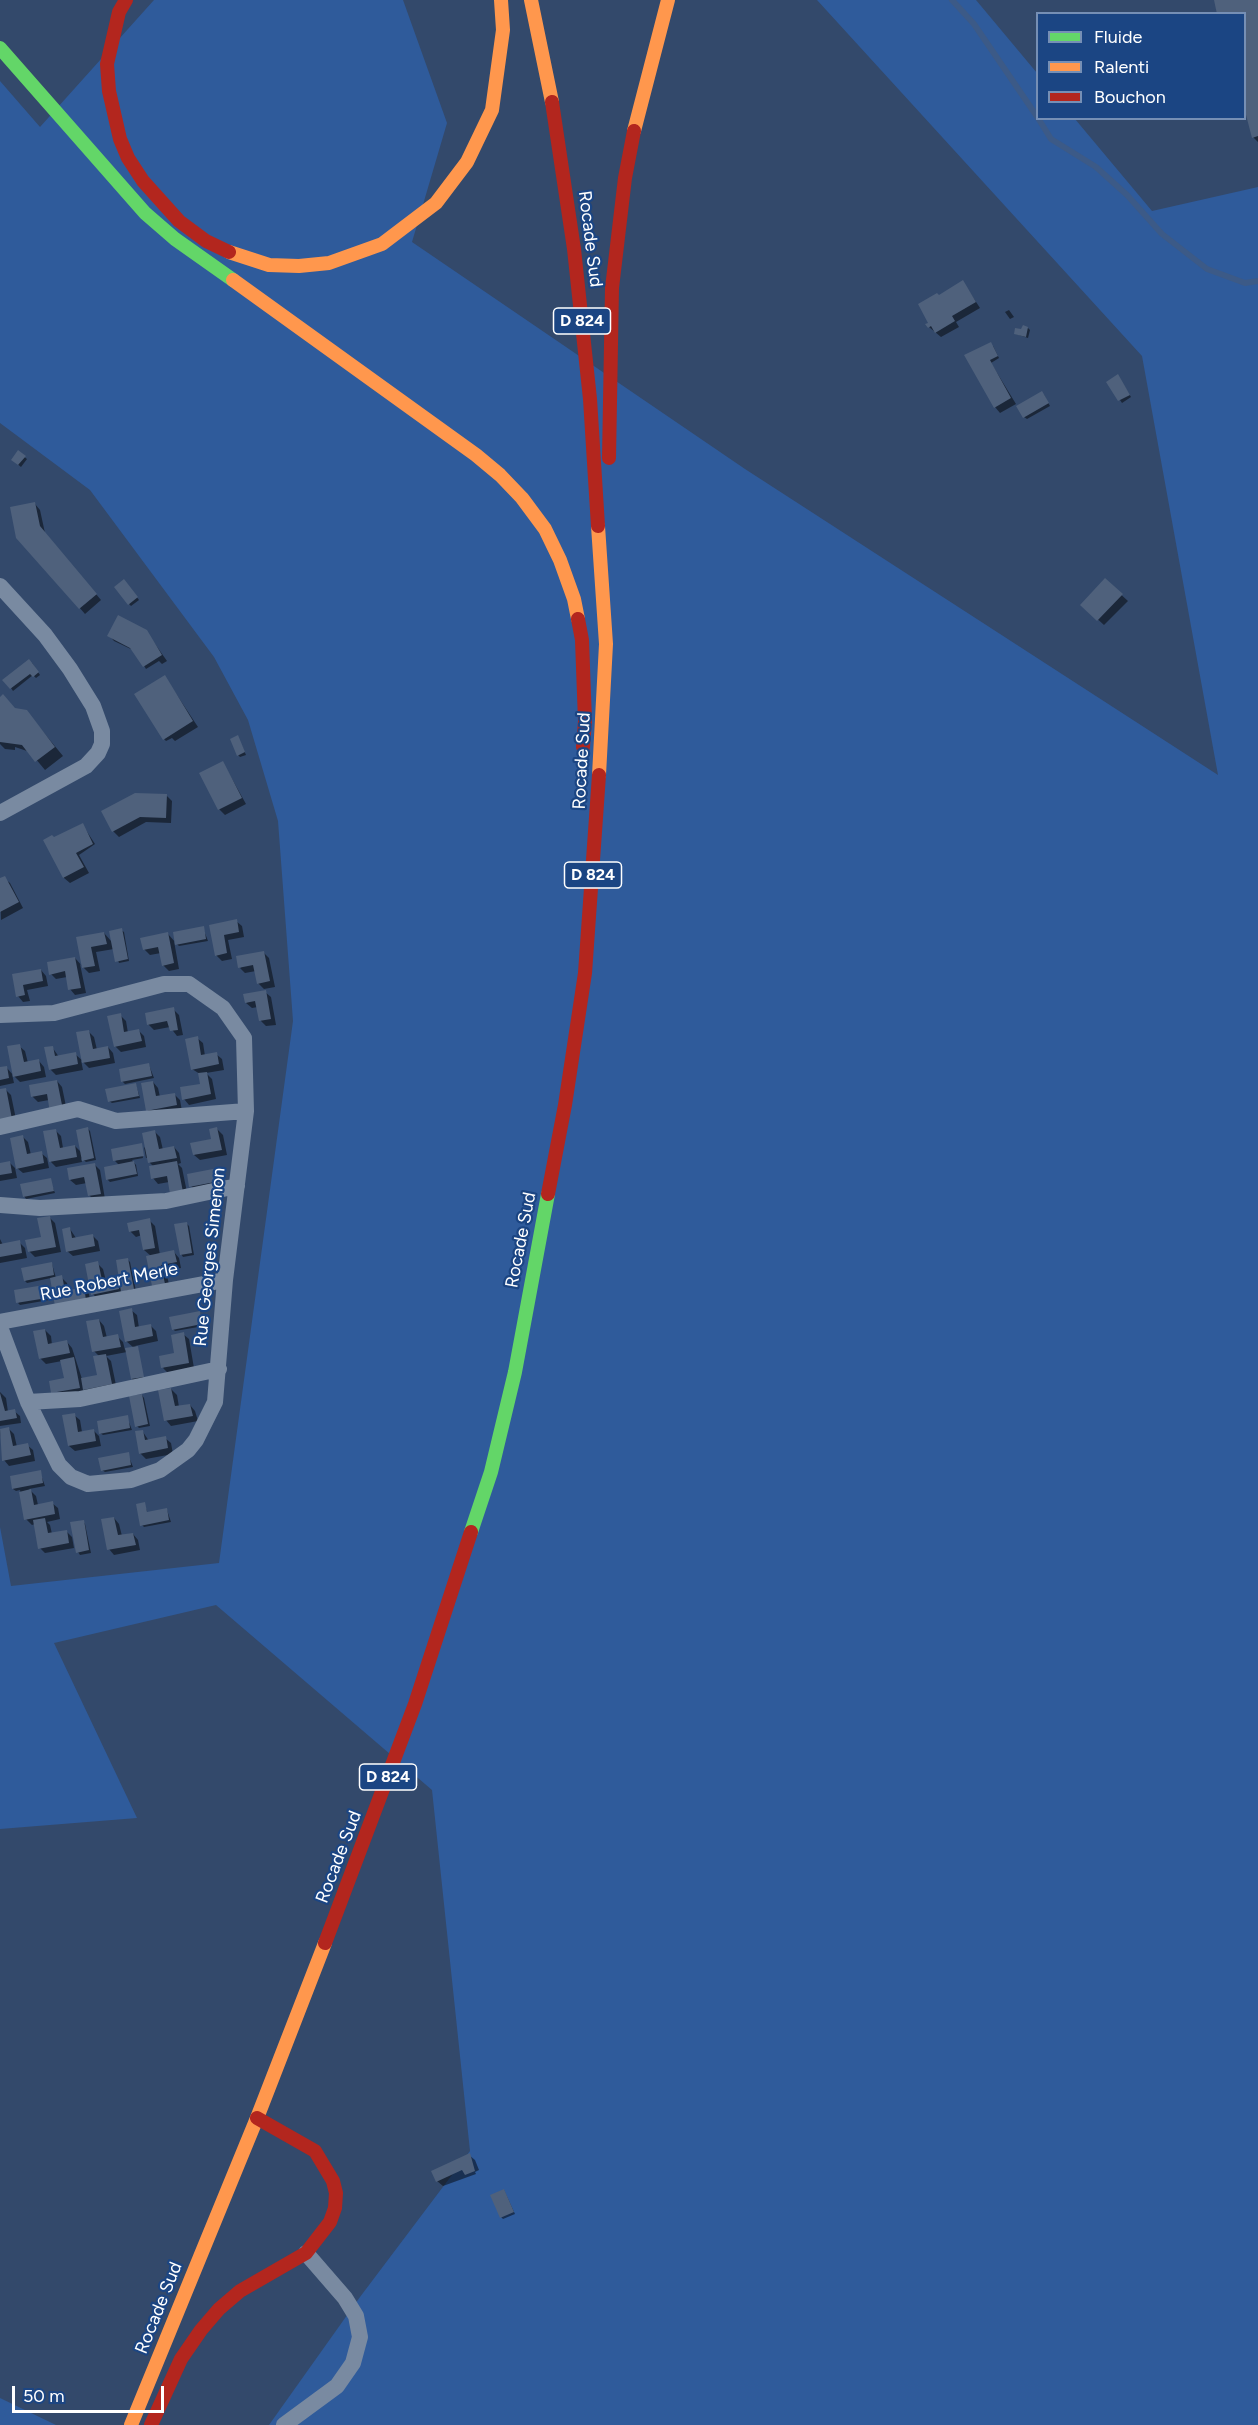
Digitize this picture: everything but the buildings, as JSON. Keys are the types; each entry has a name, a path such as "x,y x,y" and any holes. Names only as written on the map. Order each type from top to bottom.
{"main road":[{"path":"126,0 120,12 107,64 109,91 120,139 128,158 143,181 179,221 206,241 236,256 269,265 299,266 329,263 382,244 436,203 467,162 492,110 503,30 501,0"},
{"name":"Rocade Sud","path":"131,2425 257,2118 399,1748 491,1473 515,1372 565,1105 585,973 596,842 606,644 590,399 574,249 553,105 531,0"},
{"path":"606,644 612,288 625,178 635,124 668,0"},
{"path":"0,48 137,204 167,233 476,455 522,498 545,529 560,560 574,599 582,640 585,721 583,757"},
{"path":"565,1105 571,970"},
{"path":"152,2425 181,2359 219,2309 240,2291 306,2253 330,2222 335,2208 336,2193 333,2181 326,2164 315,2151 257,2118"}],"street":[{"path":"0,586 45,635 70,669 93,706 102,731 102,744 98,753 86,766 0,813"},
{"name":"Rue Georges Simenon","path":"0,1016 54,1013 164,984 189,984 223,1008 244,1038 246,1111 225,1280 215,1402 192,1445 169,1465 131,1480 88,1484 71,1477 59,1465 28,1402 0,1327"},
{"path":"0,1127 78,1109 116,1121 246,1111"},
{"path":"0,1205 40,1208 166,1201 237,1186"},
{"name":"Rue Robert Merle","path":"0,1322 225,1280"},
{"path":"28,1402 80,1399 219,1368"},
{"path":"284,2425 337,2386 352,2363 360,2337 356,2316 345,2298 306,2253"}],"shaded area":[{"path":"154,0 403,0 447,123 412,242 745,469 1218,775 1142,356 817,0 976,0 1036,72 1036,120 1076,120 1152,211 1258,187 1258,2425 269,2425 360,2297 470,2151 432,1790 216,1605 54,1643 137,1818 0,1829 0,1527 11,1586 219,1563 293,1021 278,821 248,720 214,657 90,490 0,423 0,81 40,127"},
{"path":"0,2398 56,2425 0,2425"}],"waterway":[{"path":"952,0 974,24 1036,115"},
{"path":"1039,120 1051,139 1096,167 1127,195 1162,234 1207,269 1245,283 1258,281"}],"traffic: fast":[{"path":"0,48 145,213 175,239 233,280"},
{"path":"471,1532 491,1472 515,1372 548,1194"}],"traffic: slow":[{"path":"229,252 269,265 299,266 329,263 382,244 436,203 467,162 492,110 503,30 501,0"},
{"path":"531,0 552,102"},
{"path":"634,131 668,0"},
{"path":"233,280 476,455 500,475 522,498 545,529 560,560 574,599 578,619"},
{"path":"598,526 606,644 599,775"},
{"path":"131,2425 257,2118 325,1943"}],"traffic: jam":[{"path":"126,0 119,12 107,64 109,91 120,139 128,158 143,181 179,221 206,241 229,252"},
{"path":"552,102 574,249 590,399 598,526"},
{"path":"609,458 612,288 625,178 634,131"},
{"path":"578,619 582,640 585,721 583,747"},
{"path":"548,1194 565,1105 585,973 599,775"},
{"path":"325,1943 415,1704 471,1532"},
{"path":"151,2425 181,2359 201,2330 219,2309 240,2291 306,2253 330,2222 335,2208 336,2193 333,2181 315,2151 257,2118"}]}
